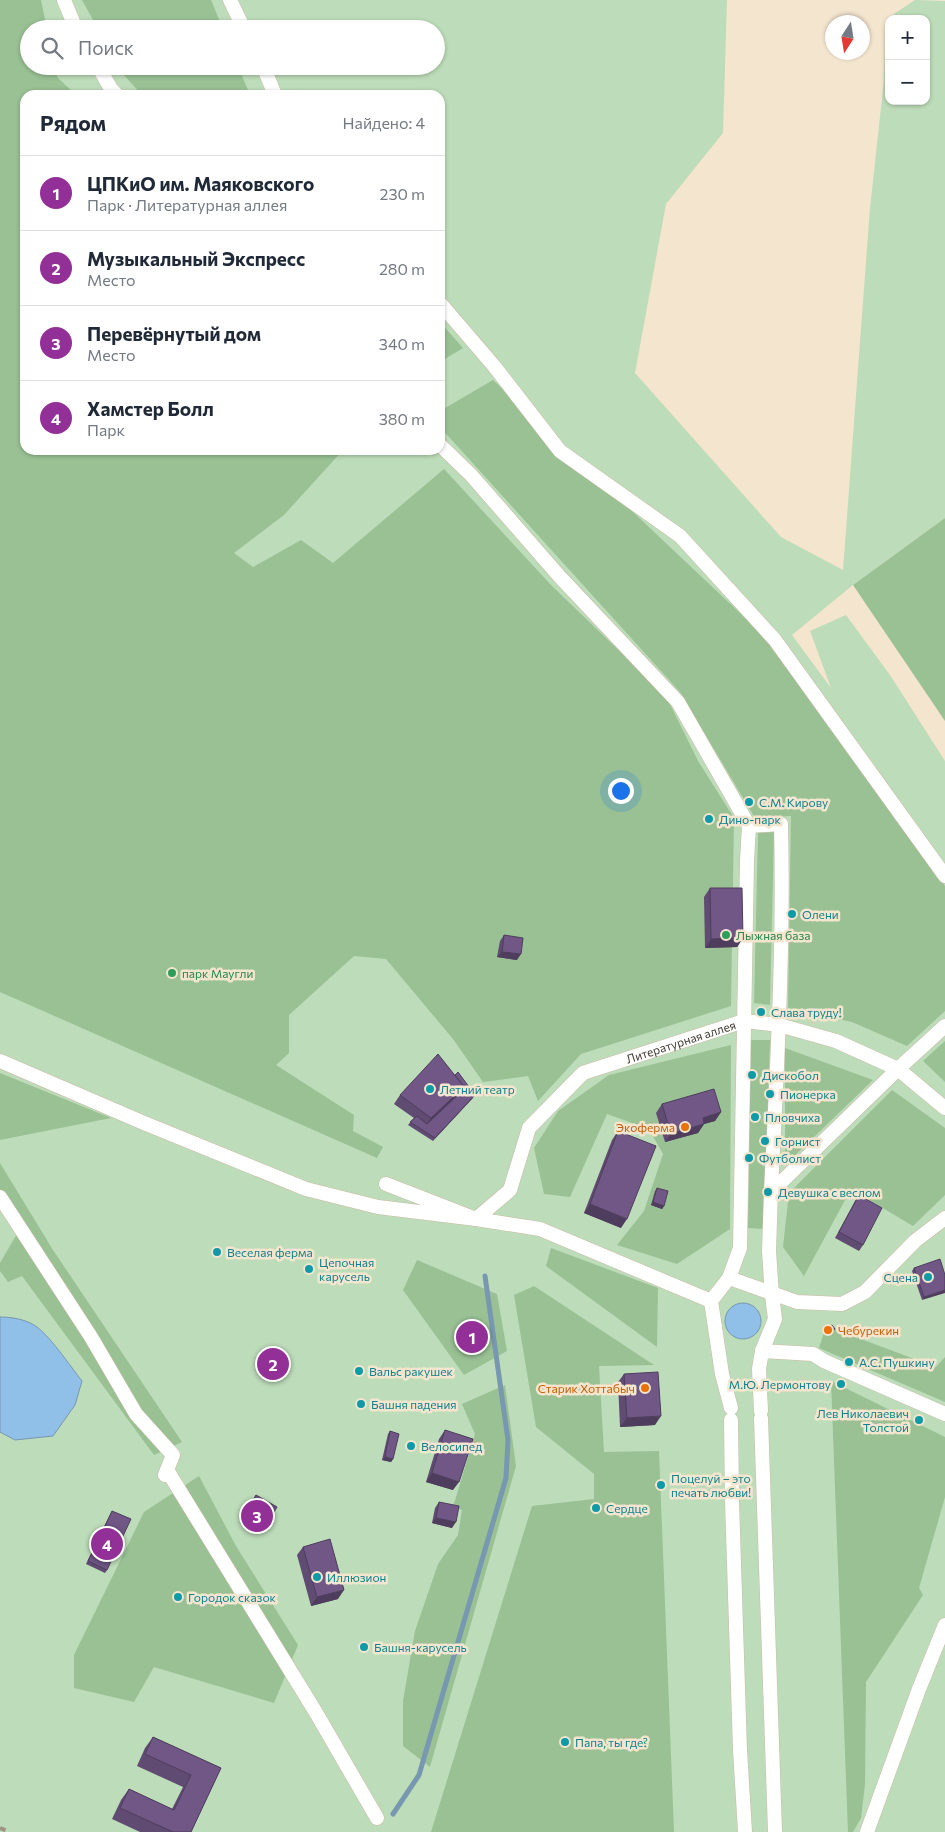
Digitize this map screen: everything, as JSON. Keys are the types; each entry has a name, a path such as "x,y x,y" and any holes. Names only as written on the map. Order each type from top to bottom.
{"street":[{"path":"64,0 72,20"},
{"path":"230,0 240,20"},
{"path":"104,75 113,90"},
{"path":"267,75 273,90"},
{"path":"445,309 494,366 560,451 680,536 775,640 945,876"},
{"path":"445,449 471,475 560,577 678,702 750,826 747,861 740,1248 729,1278 711,1301 722,1374 731,1414 740,1750 746,1832"},
{"path":"750,826 781,824 779,1025 770,1252 775,1319 762,1351 759,1369 775,1832"},
{"name":"Литературная аллея","path":"476,1219 510,1190 529,1128 583,1073 744,1021 779,1025 836,1041 898,1069 945,1108"},
{"path":"771,1192 945,1026"},
{"path":"0,1061 306,1188 378,1207 540,1229 711,1301"},
{"path":"386,1184 476,1219"},
{"path":"0,1197 91,1337 136,1414 173,1455 166,1473 315,1711 377,1818"},
{"path":"729,1278 772,1295 797,1302 842,1304 865,1292 915,1241 945,1218"},
{"path":"762,1351 813,1354 945,1414"},
{"path":"867,1832 919,1689 945,1625"}],"green space":[{"path":"0,0 727,0 723,133 666,204 635,373 781,537 843,570 870,208 884,80 885,27 885,105 930,105 930,15 893,15 915,0 945,1 945,518 853,585 792,635 831,688 810,631 846,615 890,675 945,761 945,1832 0,1832"},
{"path":"0,0 41,0 45,20 20,20 20,75 57,75 71,90 20,90 20,455 338,455 284,515 234,553 253,567 301,540 333,563 444,469 551,585 666,696 698,761 734,818 731,1006 581,1054 538,1101 528,1076 483,1082 453,1039 386,959 354,956 289,1015 289,1053 276,1065 354,1115 353,1131 383,1147 377,1158 0,992"},
{"path":"82,0 211,0 219,20 93,20"},
{"path":"124,75 242,75 248,90 137,90"},
{"path":"445,328 463,348 445,359"},
{"path":"493,380 776,647 945,886 945,1011 907,1046 852,1022 788,1008 791,816 755,818 680,692 445,433 445,408"},
{"path":"945,518 945,721 853,585"},
{"path":"774,832 770,1005 754,1003 758,833"},
{"path":"751,1040 770,1040 764,1229 748,1228"},
{"path":"945,1041 945,1082 923,1061"},
{"path":"731,1045 730,1229 677,1264 617,1245 644,1211 663,1154 649,1129 607,1114 570,1197 544,1194 534,1148 558,1111 609,1075"},
{"path":"785,1048 873,1080 785,1165"},
{"path":"0,1073 111,1118 0,1140"},
{"path":"892,1090 945,1128 945,1195 913,1226 851,1189 804,1276 783,1247 789,1193"},
{"path":"0,1163 53,1250 182,1442 154,1455 22,1276 8,1282 0,1271 0,1263 18,1232 0,1203"},
{"path":"551,1248 658,1288 657,1347 546,1266"},
{"path":"417,1260 497,1294 507,1351 464,1375 403,1290"},
{"path":"534,1286 654,1365 599,1366 604,1452 659,1451 674,1832 431,1832 532,1506 594,1499 594,1474 536,1427 514,1295"},
{"path":"826,1326 936,1367 945,1357 945,1402 819,1348"},
{"path":"831,1381 945,1437 945,1497 919,1588 923,1595 866,1682 865,1784 861,1818 853,1832 848,1832"},
{"path":"505,1385 516,1466 430,1767 403,1746 403,1701 415,1631 438,1564 458,1535 462,1510 453,1507 475,1434 462,1404"},
{"path":"199,1476 236,1546 298,1645 274,1703 154,1667 134,1702 74,1688 74,1655 144,1512"}],"water":[{"path":"743,1303 750,1304 756,1308 760,1314 760,1328 756,1334 750,1338 743,1339 736,1338 730,1334 726,1328 725,1321 726,1314 730,1308 736,1304"},
{"path":"0,1317 22,1320 40,1329 82,1381 75,1405 53,1436 15,1440 0,1432"}],"building":[{"path":"710,888 742,888 743,938 711,939"},
{"path":"504,935 523,938 521,954 502,952"},
{"name":"Летний театр","path":"438,1054 464,1087 431,1118 400,1095"},
{"path":"458,1072 475,1095 435,1138 410,1122 417,1116 427,1124 460,1093 464,1087 455,1075"},
{"path":"714,1089 721,1112 703,1118 704,1124 671,1134 662,1104"},
{"path":"618,1131 656,1146 627,1219 590,1204"},
{"path":"657,1188 668,1191 664,1206 653,1202"},
{"path":"859,1195 882,1208 863,1245 839,1232"},
{"name":"Сцена","path":"940,1259 945,1275 945,1290 924,1297 914,1268"},
{"path":"832,1325 835,1329 831,1331 828,1327"},
{"path":"658,1372 661,1416 627,1418 624,1374"},
{"path":"445,1430 473,1439 459,1482 432,1473"},
{"path":"390,1431 399,1434 393,1459 385,1457"},
{"path":"256,1495 277,1507 266,1525 246,1513"},
{"path":"439,1502 459,1506 456,1522 436,1518"},
{"path":"112,1511 131,1519 107,1570 88,1561"},
{"name":"Иллюзион","path":"330,1539 344,1590 317,1597 303,1547"},
{"path":"153,1737 221,1768 191,1832 173,1832 120,1808 129,1789 174,1810 191,1775 145,1754"}],"waterway":[{"path":"393,1814 419,1775 506,1478 508,1440 485,1276"}],"railway":[{"path":"0,1828 10,1832"}],"place":[{"name":"С.М. Кирову","path":"749,802"},
{"name":"Дино-парк","path":"709,819"},
{"name":"Олени","path":"792,914"},
{"name":"Лыжная база","path":"726,935"},
{"name":"парк Маугли","path":"172,973"},
{"name":"Слава труду!","path":"761,1012"},
{"name":"Дискобол","path":"752,1075"},
{"name":"Летний театр","path":"430,1089"},
{"name":"Пионерка","path":"770,1094"},
{"name":"Пловчиха","path":"755,1117"},
{"name":"Экоферма","path":"685,1127"},
{"name":"Горнист","path":"765,1141"},
{"name":"Футболист","path":"749,1158"},
{"name":"Девушка с веслом","path":"768,1192"},
{"name":"Веселая ферма","path":"217,1252"},
{"name":"Цепочная карусель","path":"309,1269"},
{"name":"Сцена","path":"928,1277"},
{"name":"Чебурекин","path":"828,1330"},
{"name":"ЦПКиО им. Маяковского","path":"472,1337"},
{"name":"А.С. Пушкину","path":"849,1362"},
{"name":"Музыкальный Экспресс","path":"273,1364"},
{"name":"Вальс ракушек","path":"359,1371"},
{"name":"М.Ю. Лермонтову","path":"841,1384"},
{"name":"Старик Хоттабыч","path":"645,1388"},
{"name":"Башня падения","path":"361,1404"},
{"name":"Лев Николаевич Толстой","path":"919,1420"},
{"name":"Велосипед","path":"411,1446"},
{"name":"Поцелуй – это печать любви!","path":"661,1485"},
{"name":"Сердце","path":"596,1508"},
{"name":"Перевёрнутый дом","path":"257,1516"},
{"name":"Хамстер Болл","path":"107,1544"},
{"name":"Иллюзион","path":"317,1577"},
{"name":"Городок сказок","path":"178,1597"},
{"name":"Башня-карусель","path":"364,1647"},
{"name":"Папа, ты где?","path":"565,1742"}]}
